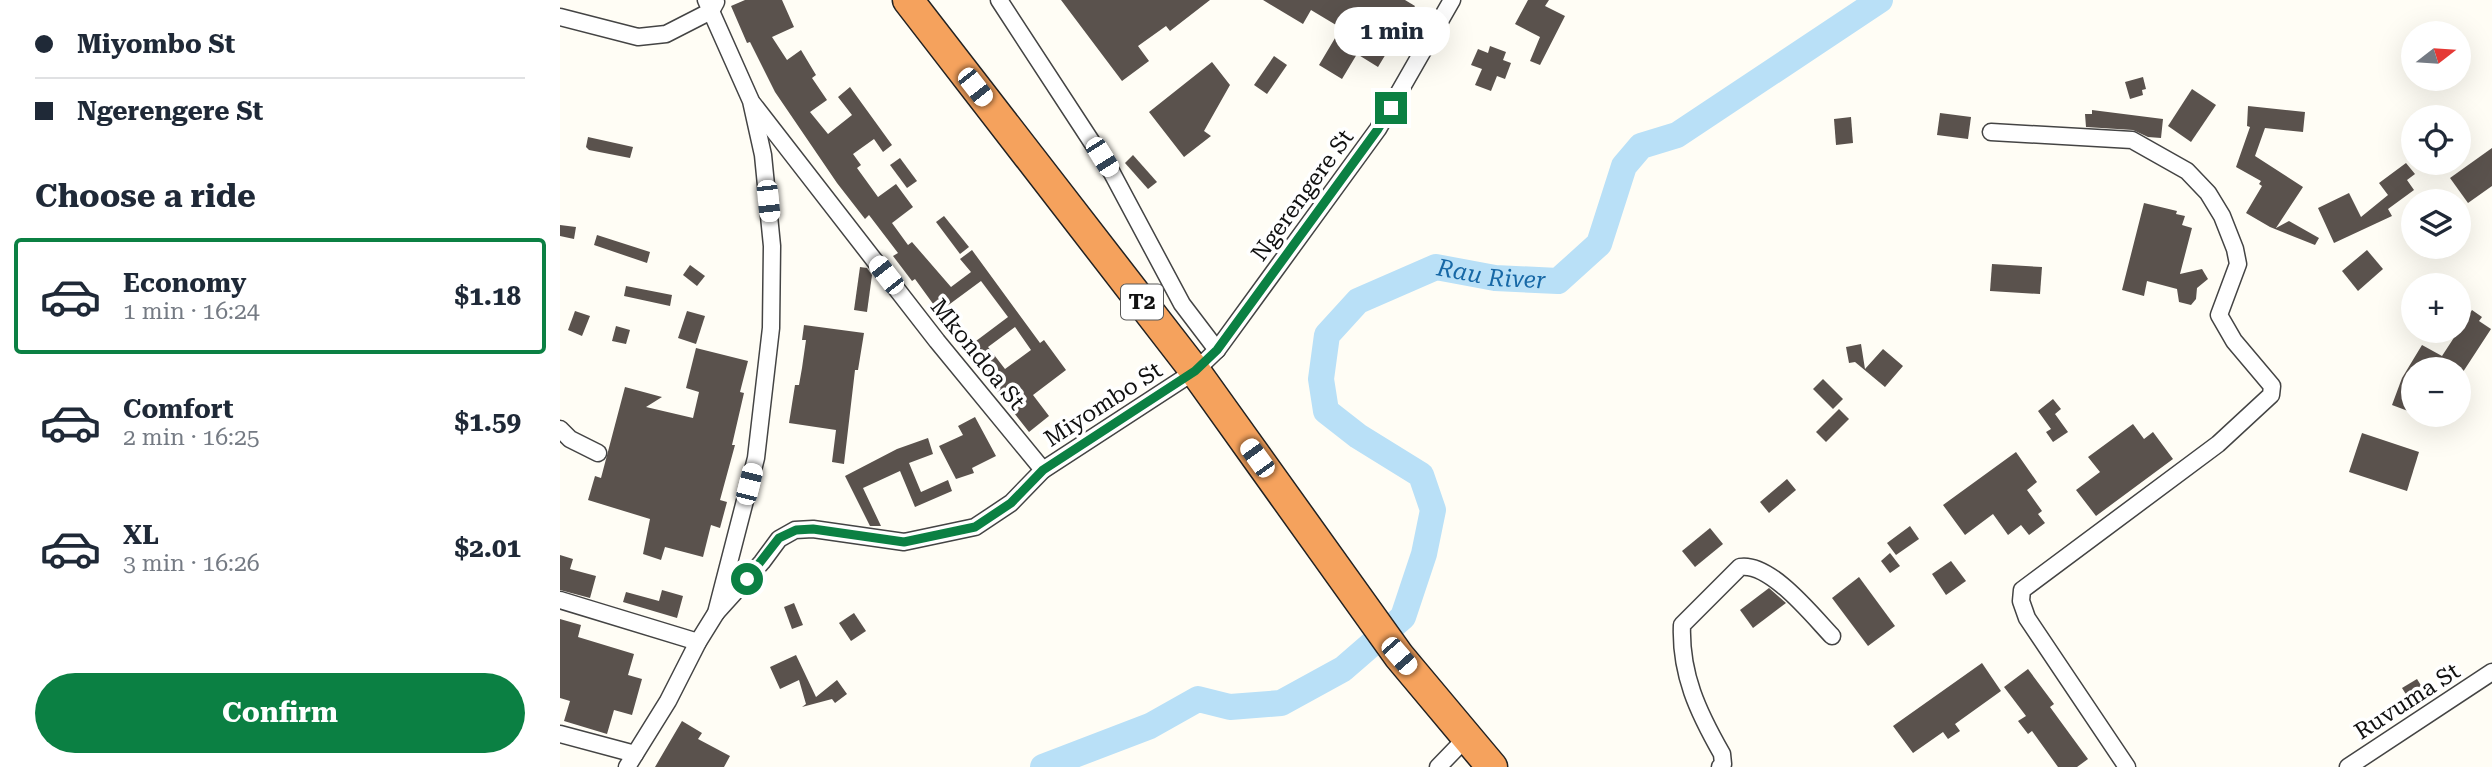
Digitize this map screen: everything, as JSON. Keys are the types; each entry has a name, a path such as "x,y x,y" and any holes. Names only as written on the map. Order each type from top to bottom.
{"highway":[{"name":"T2","path":"908,0 1195,371 1399,656 1492,767"}],"street":[{"path":"999,0 1112,173 1182,304 1217,350"},
{"name":"Ngerengere St","path":"1195,371 1217,350 1378,129 1452,0"},
{"path":"560,17 638,37 666,34 711,4 751,101 763,155 772,246 771,328 756,458 716,613 668,701 631,760 560,734"},
{"name":"Mkondoa St","path":"751,101 937,341 1043,470"},
{"path":"1991,132 2132,140 2186,171 2208,193 2235,249 2238,264 2219,315 2234,341 2273,386 2271,395 2218,444 2022,590 2021,601 2027,618 2127,767"},
{"name":"Miyombo St","path":"716,613 762,562 779,538 796,530 813,529 904,542 936,538 975,527 1011,503 1043,470 1195,371"},
{"path":"560,429 570,439 598,453"},
{"path":"1720,767 1724,764 1723,754 1690,691 1681,653 1682,625 1740,567 1749,566 1764,570 1832,636"},
{"path":"560,600 698,642"},
{"name":"Ruvuma St","path":"2348,767 2492,672"},
{"path":"1438,767 1468,736"}],"building":[{"path":"745,0 782,0 794,27 772,37 787,60 801,50 816,75 812,78 827,100 810,112 828,134 852,115 838,97 850,87 892,145 883,152 874,139 853,154 861,165 857,168 878,197 896,184 913,207 892,223 908,245 912,242 951,287 971,272 960,259 972,250 1040,343 1044,340 1066,370 1033,395 1049,416 1029,432 964,350 1008,317 981,281 939,312 915,279 912,281 893,256 898,253 869,215 865,219 837,183 775,92 750,42 747,43 731,6","holes":["1015,327 1031,350 1005,369 988,347"]},
{"path":"1061,0 1210,0 1170,31 1166,26 1138,46 1149,61 1122,81"},
{"path":"1263,0 1405,0 1415,6 1378,67 1357,54 1342,79 1319,65 1341,28 1311,10 1303,24"},
{"path":"1528,0 1549,0 1545,6 1565,16 1540,65 1530,61 1540,37 1515,24"},
{"path":"1490,46 1506,52 1503,60 1511,63 1505,79 1497,76 1491,91 1475,85 1482,69 1471,65 1478,49 1488,53"},
{"path":"1274,56 1287,65 1267,94 1254,85"},
{"path":"1212,62 1230,85 1204,131 1211,136 1184,157 1149,112"},
{"path":"2143,77 2146,89 2142,90 2143,95 2130,99 2125,82"},
{"path":"2192,89 2216,105 2191,142 2168,126"},
{"path":"2248,106 2305,112 2303,132 2265,128 2255,156 2303,187 2276,228 2289,221 2319,238 2315,245 2270,227 2246,213 2262,186 2259,184 2261,181 2236,167 2250,127 2247,126"},
{"path":"2092,110 2163,119 2161,138 2148,137 2133,130 2086,127 2085,114 2092,114"},
{"path":"1940,113 1971,117 1968,139 1937,135"},
{"path":"1851,117 1853,143 1836,145 1834,119"},
{"path":"588,137 633,147 630,158 589,150 586,147"},
{"path":"2492,148 2492,186 2471,201 2471,189 2458,189 2450,178 2454,175 2471,175 2471,163"},
{"path":"1133,155 1157,182 1148,189 1125,163"},
{"path":"900,158 917,181 907,188 890,165"},
{"path":"2401,167 2401,175 2414,175 2407,180 2413,189 2401,189 2401,200 2388,209 2392,216 2334,243 2318,208 2349,193 2361,217 2388,195 2379,183"},
{"path":"2144,203 2177,211 2176,214 2185,216 2182,225 2192,228 2180,274 2202,269 2208,279 2197,288 2196,299 2191,305 2179,302 2177,289 2147,281 2144,296 2122,290"},
{"path":"944,216 969,247 960,254 936,222"},
{"path":"560,225 576,227 574,239 560,236"},
{"path":"597,235 650,252 647,263 594,245"},
{"path":"2367,250 2383,269 2358,291 2342,271"},
{"path":"1992,264 2042,267 2040,294 1990,291"},
{"path":"690,265 705,276 697,286 683,275"},
{"path":"860,267 867,268 872,275 867,312 854,310"},
{"path":"626,286 672,295 670,306 624,296"},
{"path":"575,311 590,316 582,336 568,330"},
{"path":"687,311 705,316 696,344 678,338"},
{"path":"2471,312 2482,317 2479,321 2491,329 2471,360 2471,357 2415,357 2422,345 2442,356 2450,343 2471,343"},
{"path":"804,325 864,333 858,370 855,370 844,464 832,462 836,430 789,423 795,385 799,385 802,368 806,340 802,340"},
{"path":"616,326 630,330 626,344 612,341"},
{"path":"1861,344 1865,369 1883,349 1903,366 1885,387 1855,362 1849,363 1846,347"},
{"path":"696,348 748,361 740,392 744,393 732,445 735,445 720,500 727,502 720,528 711,525 703,557 665,547 661,560 643,554 650,519 588,500 595,476 601,478 625,387 662,397 646,407 693,418 699,392 686,388"},
{"path":"1823,379 1843,399 1833,409 1813,389"},
{"path":"2401,381 2401,408 2392,405"},
{"path":"2053,399 2061,409 2055,414 2068,432 2053,442 2046,432 2051,429 2038,411"},
{"path":"1839,409 1849,419 1826,442 1816,432"},
{"path":"975,417 996,456 972,468 974,473 956,479 939,446 963,435 958,426"},
{"path":"2133,424 2144,439 2153,432 2173,459 2096,516 2076,490 2100,472 2088,457"},
{"path":"2362,433 2419,452 2407,491 2349,472"},
{"path":"928,438 933,454 909,463 921,492 948,480 952,491 915,507 900,471 863,488 881,526 870,526 845,476 897,449"},
{"path":"2016,452 2037,482 2027,490 2042,511 2038,514 2045,523 2029,535 2021,525 2008,535 1993,514 1965,535 1943,505"},
{"path":"1787,479 1796,490 1769,513 1760,502"},
{"path":"1910,526 1919,539 1896,555 1887,543"},
{"path":"1710,528 1723,544 1695,567 1682,551"},
{"path":"1890,553 1900,566 1890,573 1881,561"},
{"path":"560,555 573,559 570,569 596,576 590,598 560,590"},
{"path":"1951,561 1966,581 1946,595 1932,574"},
{"path":"1859,577 1895,626 1868,646 1832,598"},
{"path":"1769,588 1786,603 1753,628 1740,610"},
{"path":"662,590 683,596 677,618 623,602 626,592 659,601"},
{"path":"794,603 803,625 792,629 784,607"},
{"path":"854,613 866,631 851,641 839,623"},
{"path":"560,619 581,625 578,637 634,654 628,675 642,679 632,715 614,710 607,734 564,721 570,701 560,698"},
{"path":"796,655 816,697 837,680 847,694 835,703 832,699 802,707 806,704 799,680 780,689 770,667"},
{"path":"1982,663 2001,691 1955,724 1960,731 1948,739 1943,732 1913,753 1893,726"},
{"path":"2028,669 2054,704 2050,707 2088,759 2077,767 2058,767 2032,731 2028,734 2018,721 2026,716 2004,687"},
{"path":"2417,679 2427,695 2412,704 2402,688"},
{"path":"682,721 702,733 698,739 730,756 724,767 655,767"}],"waterway":[{"name":"Rau River","path":"1043,767 1150,726 1198,699 1230,707 1281,703 1343,669 1403,617 1424,554 1433,510 1421,475 1358,436 1326,411 1321,379 1327,335 1358,301 1436,267 1495,278 1558,281 1599,244 1624,166 1641,146 1677,135 1880,0"}],"route":[{"path":"747,579 779,538 796,530 813,529 904,542 936,538 975,527 1011,503 1043,470 1195,371 1217,350 1391,108"}]}
